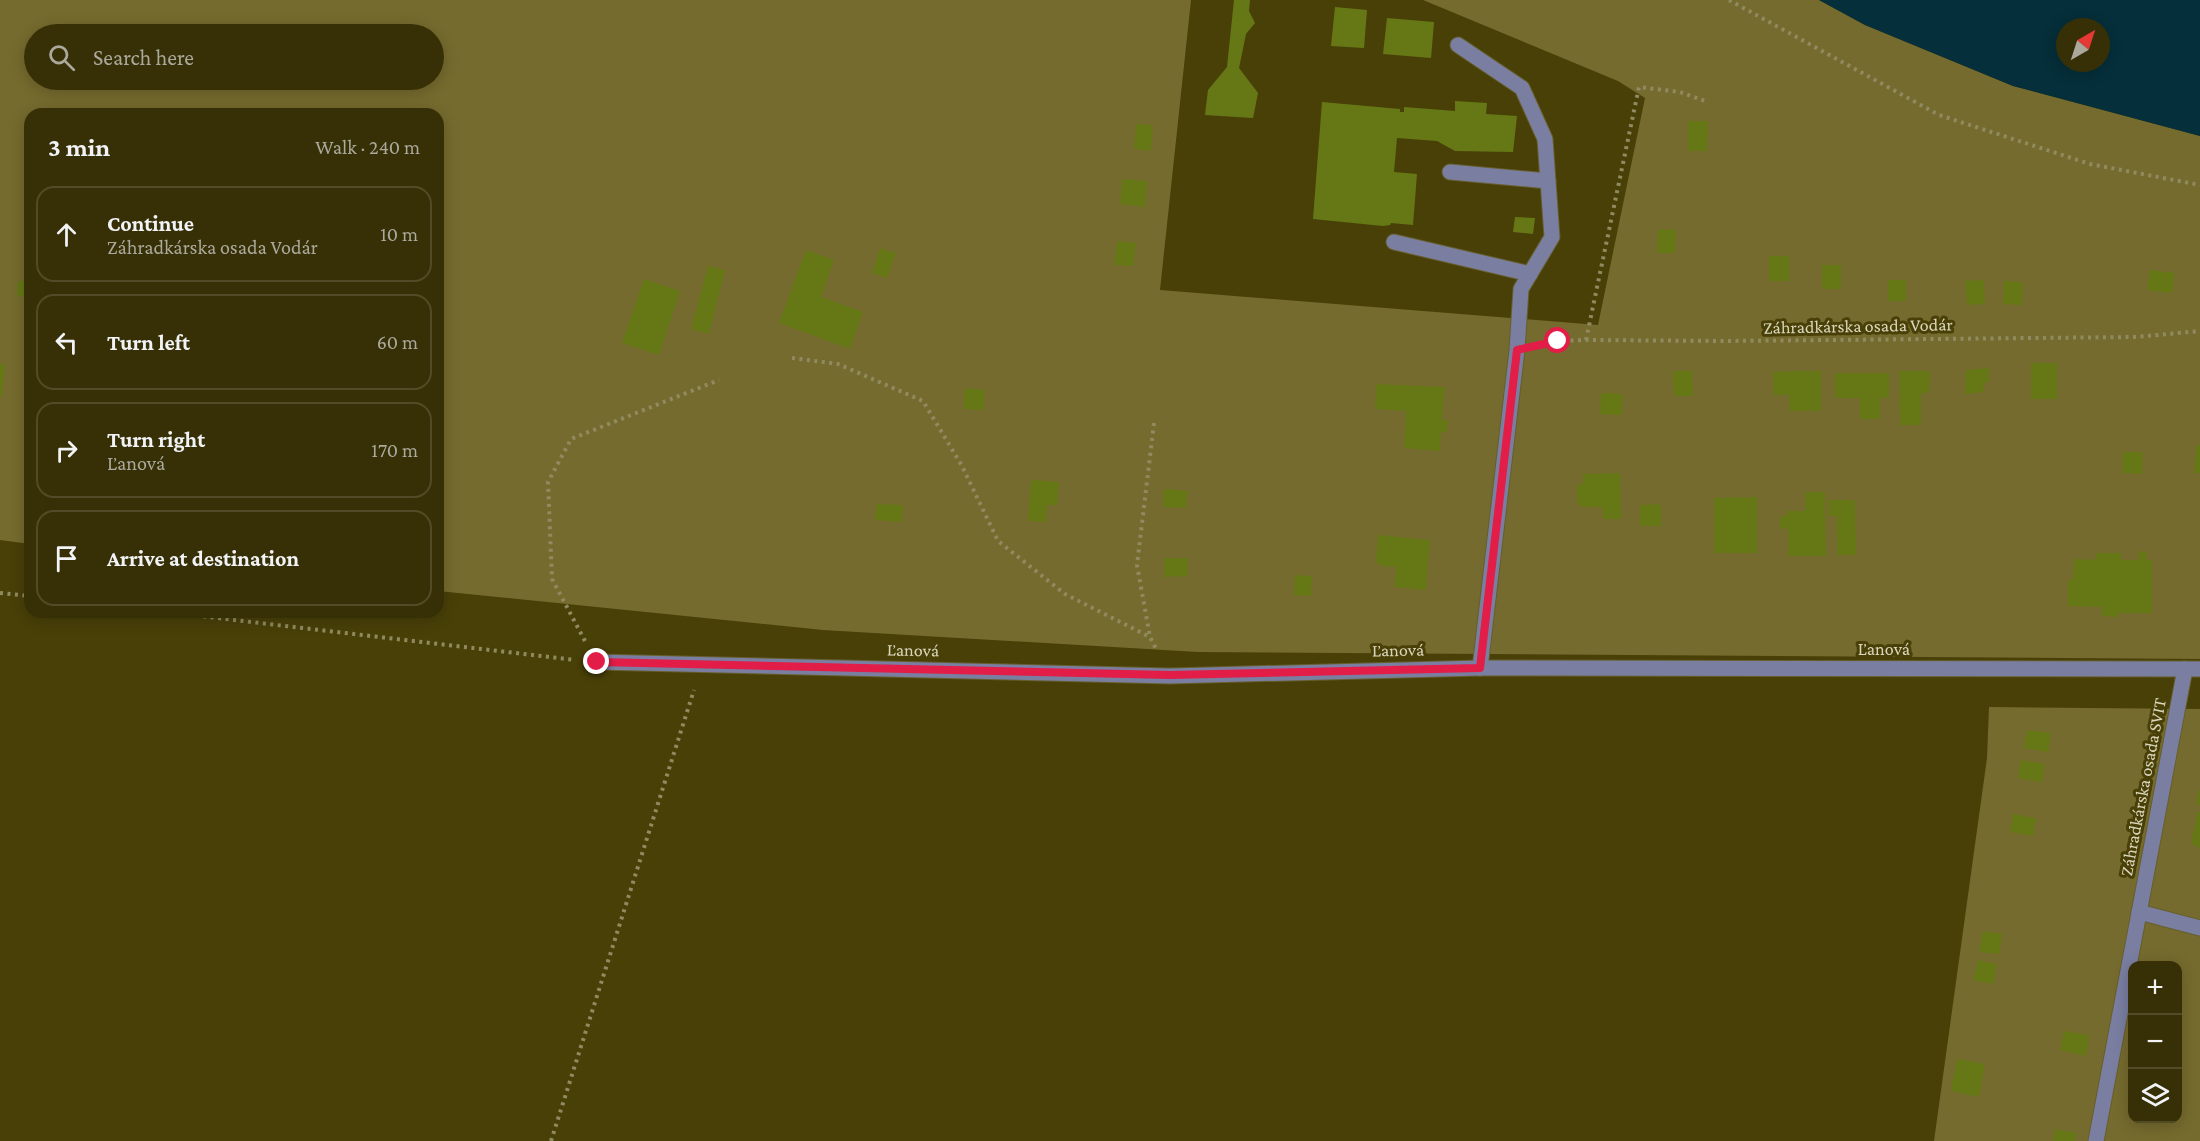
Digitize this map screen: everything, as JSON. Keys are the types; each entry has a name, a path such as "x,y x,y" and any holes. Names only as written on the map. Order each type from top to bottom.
{"street":[{"path":"1458,45 1522,88 1545,139 1552,237 1521,289 1517,350 1480,668"},
{"path":"1450,172 1548,182"},
{"path":"1394,242 1530,274"},
{"name":"Ľanová","path":"597,662 1170,675 1480,668 2193,669"},
{"name":"Záhradkárska osada SVIT","path":"2096,1141 2139,912 2193,669"},
{"path":"2139,912 2200,928"}],"path":[{"path":"1729,0 1939,115 2090,164 2200,185"},
{"path":"1586,340 1639,87 1680,92 1705,101"},
{"name":"Záhradkárska osada Vodár","path":"1517,350 1558,341 1586,340 1736,341 2136,337 2200,332"},
{"path":"792,358 838,364 923,401 963,466 998,541 1065,594 1150,637"},
{"path":"597,662 552,579 548,482 572,439 719,380"},
{"path":"1154,423 1137,565 1150,637 1170,675"},
{"path":"0,592 24,595"},
{"path":"218,618 597,662"},
{"path":"551,1141 702,665"}],"shaded area":[{"path":"0,0 1191,0 1160,290 1598,325 1645,98 1618,81 1423,0 1819,0 1865,25 2013,86 2200,136 2200,659 1198,652 823,630 444,592 444,108 24,108 24,543 0,540"},
{"path":"1989,707 2200,709 2200,1141 1934,1141 1987,758"}],"water":[{"path":"1819,0 2200,0 2200,136 2013,86 1865,25"}],"building":[{"path":"1234,0 1250,0 1249,11 1255,23 1246,34 1239,68 1258,93 1253,118 1205,115 1208,90 1227,67"},
{"path":"1335,7 1367,10 1364,48 1331,46"},
{"path":"1387,18 1434,22 1431,58 1383,54"},
{"path":"1455,101 1487,103 1486,114 1517,116 1513,152 1455,151 1437,141 1397,138 1394,172 1417,174 1413,225 1391,223 1383,226 1313,219 1322,102 1400,109 1400,112 1404,112 1404,107 1455,111"},
{"path":"1688,121 1708,121 1707,151 1688,151"},
{"path":"1136,124 1153,125 1151,151 1134,149"},
{"path":"1122,179 1147,181 1145,207 1120,204"},
{"path":"1515,217 1535,218 1533,234 1513,232"},
{"path":"1658,229 1676,230 1675,253 1657,253"},
{"path":"1117,241 1136,243 1133,266 1114,265"},
{"path":"880,248 896,253 887,278 872,273"},
{"path":"806,250 834,260 821,297 863,312 850,349 779,323"},
{"path":"1769,256 1789,256 1789,281 1769,281"},
{"path":"1822,265 1841,265 1841,289 1822,289"},
{"path":"708,266 725,270 709,334 691,329"},
{"path":"2150,270 2175,273 2172,293 2147,290"},
{"path":"644,279 680,291 659,355 622,343"},
{"path":"1888,280 1906,280 1906,301 1888,301"},
{"path":"1984,280 1985,304 1967,305 1965,281"},
{"path":"18,281 24,282 24,297 17,296"},
{"path":"2004,281 2023,282 2022,305 2003,304"},
{"path":"2031,363 2057,363 2057,399 2031,399"},
{"path":"0,364 5,365 2,396 0,396"},
{"path":"1989,368 1989,382 1983,383 1984,392 1965,394 1966,370"},
{"path":"1673,371 1692,371 1693,396 1674,396"},
{"path":"1821,371 1821,411 1789,411 1789,395 1773,395 1773,372"},
{"path":"1899,371 1930,371 1929,393 1921,393 1921,425 1900,425"},
{"path":"1835,373 1889,373 1889,398 1880,398 1880,419 1860,419 1860,398 1835,398"},
{"path":"1376,384 1445,387 1442,420 1448,420 1447,432 1441,432 1440,451 1404,448 1406,411 1375,409"},
{"path":"965,388 985,390 983,410 963,409"},
{"path":"1601,393 1623,394 1622,415 1600,414"},
{"path":"2196,445 2200,445 2200,473 2194,473"},
{"path":"2123,452 2143,452 2142,474 2122,473"},
{"path":"1620,473 1621,519 1603,519 1602,507 1581,507 1577,501 1577,484 1583,484 1583,474"},
{"path":"1031,480 1059,482 1057,505 1047,505 1046,522 1028,521"},
{"path":"1164,489 1188,491 1186,508 1163,507"},
{"path":"1805,492 1825,492 1826,556 1788,556 1788,528 1780,529 1780,516 1787,516 1787,511 1805,511"},
{"path":"1757,497 1757,553 1714,553 1714,498"},
{"path":"1829,500 1855,500 1856,555 1837,555 1837,516 1829,516"},
{"path":"877,504 903,505 902,522 875,520"},
{"path":"1661,504 1661,526 1640,526 1640,505"},
{"path":"1378,535 1430,540 1426,590 1394,587 1396,567 1381,566 1376,562"},
{"path":"2139,551 2147,552 2147,560 2152,560 2152,613 2118,613 2118,617 2102,616 2102,607 2068,606 2068,580 2073,580 2074,559 2095,560 2096,553 2121,553 2121,560 2139,560"},
{"path":"1164,558 1188,558 1188,576 1164,577"},
{"path":"1295,575 1312,576 1311,596 1294,595"},
{"path":"2027,730 2051,733 2048,752 2024,748"},
{"path":"2021,760 2045,764 2042,782 2018,778"},
{"path":"2200,789 2200,805 2196,804"},
{"path":"2197,812 2200,812 2200,848 2191,844"},
{"path":"2013,814 2036,818 2033,836 2010,832"},
{"path":"1983,931 2002,934 1999,954 1979,952"},
{"path":"1978,960 1997,964 1993,984 1973,980"},
{"path":"2064,1031 2089,1035 2086,1056 2060,1050"},
{"path":"1957,1059 1985,1064 1979,1097 1951,1091"},
{"path":"2055,1129 2077,1133 2075,1141 2053,1141"}],"route":[{"path":"597,662 1170,675 1480,668 1517,350 1558,341"}]}
